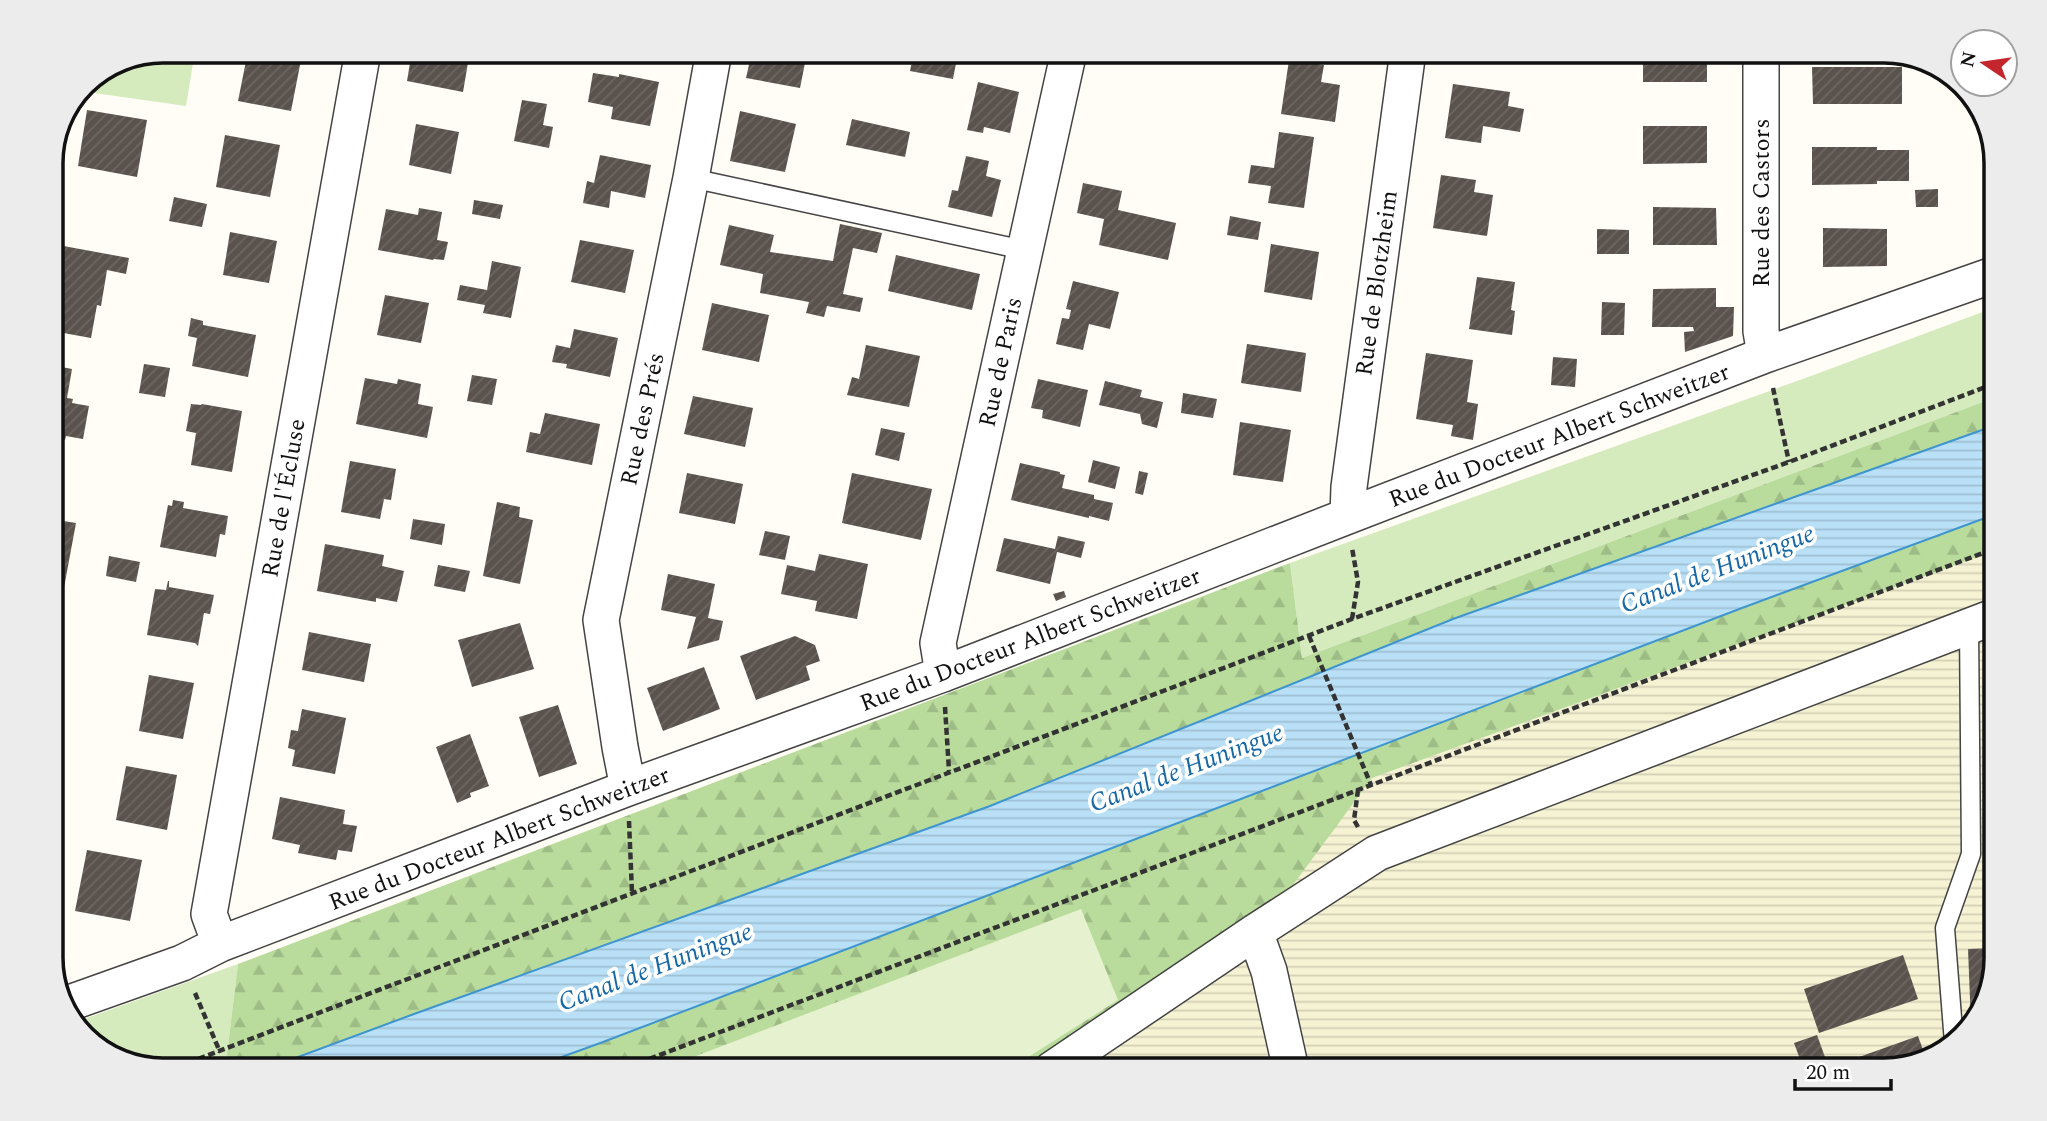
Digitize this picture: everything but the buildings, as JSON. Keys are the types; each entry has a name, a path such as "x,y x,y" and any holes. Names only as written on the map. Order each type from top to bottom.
{"street":[{"name":"Rue de l'Écluse","path":"220,944 209,914 361,63"},
{"name":"Rue des Prés","path":"628,788 601,620 712,63"},
{"name":"Rue de Paris","path":"943,674 938,643 1066,63"},
{"name":"Rue de Blotzheim","path":"1348,516 1349,487 1406,63"},
{"name":"Rue des Castors","path":"1761,63 1761,331 1765,355"},
{"name":"Rue du Docteur Albert Schweitzer","path":"73,1002 182,963 220,944 628,788 943,674 1765,355 1984,278"},
{"path":"1069,1058 1377,853 1983,621"},
{"path":"1255,932 1269,971 1287,1058"}],"lane":[{"path":"691,178 1024,250"},
{"path":"1953,1030 1945,928 1971,854 1983,621"}],"path":[{"path":"1765,355 1789,462"},
{"path":"203,1058 1352,619 1789,462 1984,388"},
{"path":"1348,516 1358,582 1352,619"},
{"path":"652,1058 1984,553"},
{"path":"1309,636 1371,785"},
{"path":"943,674 949,772"},
{"path":"628,788 632,894"},
{"path":"182,963 220,1052"}],"shaded area":[{"path":"1984,554 1983,971 1974,1003 1959,1024 1929,1048 1910,1055 1884,1058 1035,1058 1272,912 1372,778"}],"green space":[{"path":"193,63 186,106 93,93 107,80 143,65"},
{"path":"1984,311 1984,402 1302,658 1290,563"},
{"path":"1984,402 1984,429 1453,619 990,806 295,1058 226,1058 238,964 1290,563 1302,658"},
{"path":"1984,518 1984,554 1372,778 1273,912 1036,1058 558,1058"},
{"path":"1081,909 1118,1000 1027,1058 691,1058"},
{"path":"238,964 226,1058 162,1058 137,1055 107,1041 84,1019"}],"water":[{"name":"Canal de Huningue","path":"1984,429 1984,518 603,1042 559,1058 295,1058 990,806 1453,619"}]}
